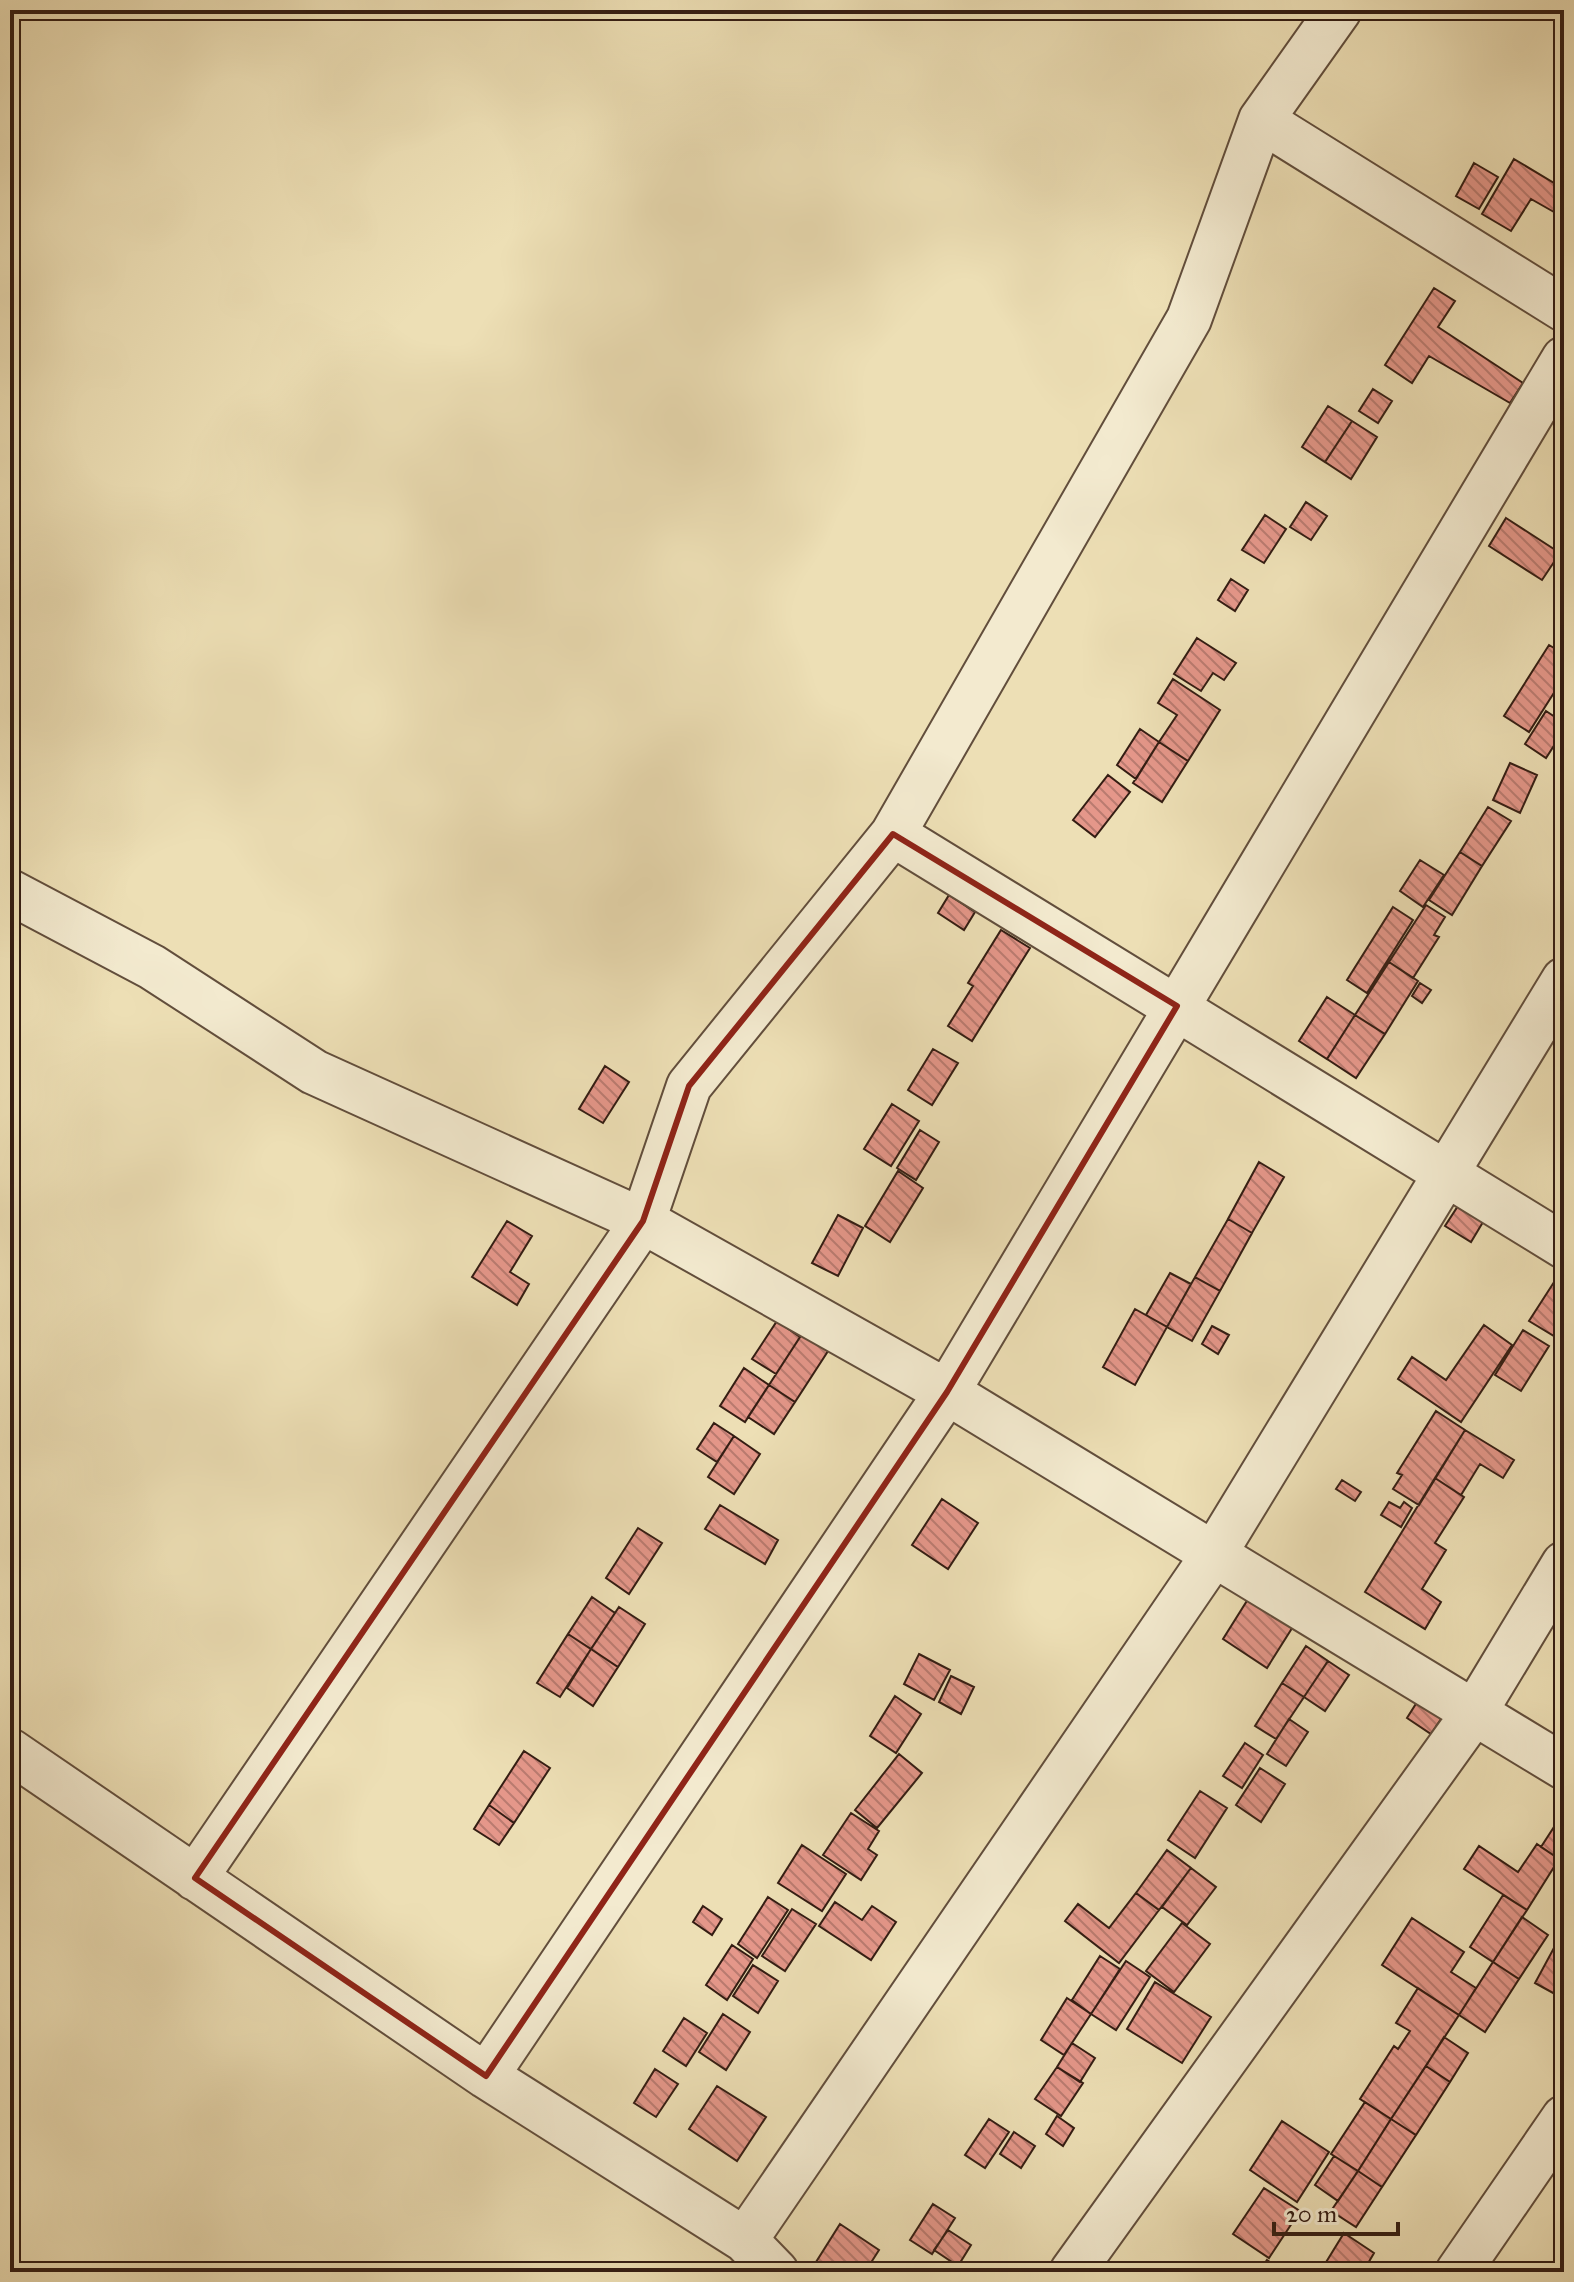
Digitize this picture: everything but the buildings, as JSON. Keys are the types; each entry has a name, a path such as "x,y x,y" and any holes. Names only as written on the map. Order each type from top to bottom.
{"street":[{"path":"195,1878 643,1221 689,1086 893,834 1189,319 1261,120 1339,10"},
{"path":"1261,120 1564,309"},
{"path":"486,2076 947,1392 1564,359"},
{"path":"893,834 1564,1246"},
{"path":"10,892 152,967 314,1072 643,1221 947,1392 1564,1767"},
{"path":"745,2240 1214,1554 1564,980"},
{"path":"1072,2272 1474,1713 1564,1564"},
{"path":"10,1751 486,2076 745,2240 776,2272"},
{"path":"1458,2272 1564,2118"}],"highlighted area":[{"path":"893,834 1177,1006 947,1392 486,2076 195,1878 643,1221 689,1086"}]}
